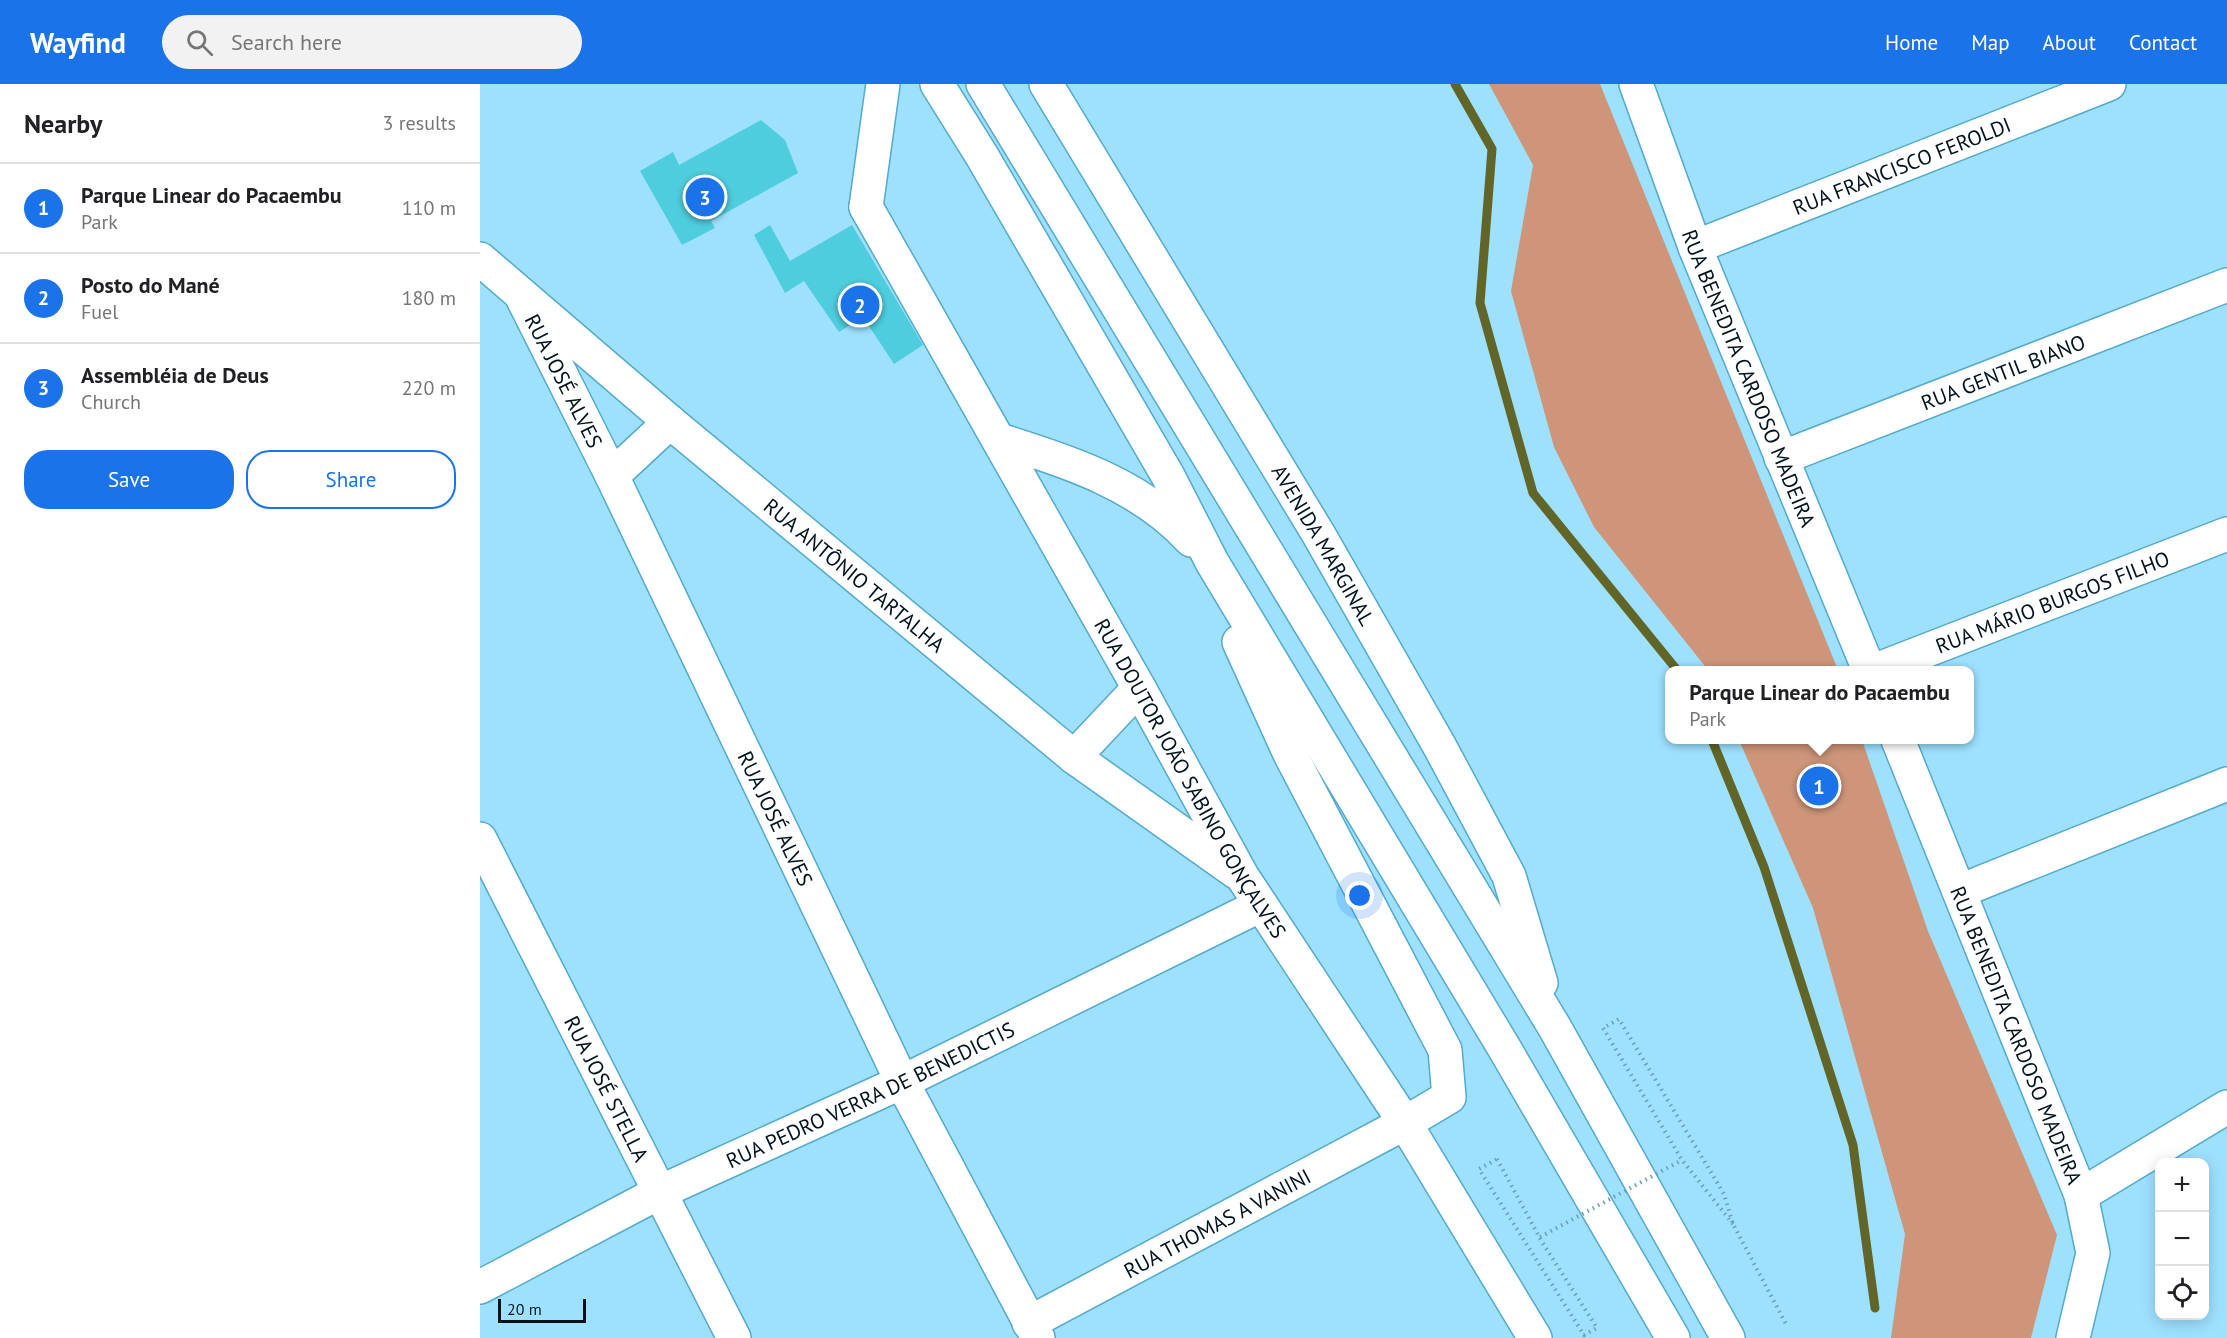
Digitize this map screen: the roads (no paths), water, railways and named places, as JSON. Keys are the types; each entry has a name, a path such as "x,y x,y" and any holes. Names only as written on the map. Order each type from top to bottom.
{"street":[{"name":"RUA DOUTOR JOÃO SABINO GONÇALVES","path":"883,84 866,207 1139,688 1242,876 1405,1123 1535,1338"},
{"path":"937,84 982,156 1168,476 1212,562 1506,1051 1673,1338"},
{"path":"983,84 1555,1028 1728,1338"},
{"name":"AVENIDA MARGINAL","path":"1046,84 1319,535 1440,747 1509,876 1555,1028"},
{"name":"RUA BENEDITA CARDOSO MADEIRA","path":"1636,84 1695,247 1867,666"},
{"name":"RUA FRANCISCO FEROLDI","path":"1695,247 2109,84"},
{"name":"RUA ANTÔNIO TARTALHA","path":"480,259 670,422 1074,758 1242,876"},
{"name":"RUA GENTIL BIANO","path":"1781,458 2227,285"},
{"name":"RUA JOSÉ ALVES","path":"521,295 612,476 902,1082 1034,1330"},
{"path":"612,476 670,422"},
{"path":"999,440 1065,460 1122,487 1172,519 1212,562"},
{"name":"RUA MÁRIO BURGOS FILHO","path":"1886,666 2227,534"},
{"name":"RUA THOMAS A VANINI","path":"1034,1330 1449,1097 1445,1050 1290,754 1236,635 1212,562"},
{"path":"1074,758 1139,688"},
{"name":"RUA BENEDITA CARDOSO MADEIRA","path":"1900,744 2081,1195 2093,1253 2073,1338"},
{"path":"1960,891 2227,784"},
{"name":"RUA JOSÉ STELLA","path":"480,839 734,1338"},
{"name":"RUA PEDRO VERRA DE BENEDICTIS","path":"480,1287 660,1192 902,1082 1261,905"},
{"path":"2081,1195 2227,1107"}],"waterway":[{"path":"1455,84 1492,149 1480,303 1533,493 1674,666"},
{"path":"1714,744 1764,867 1853,1145 1875,1308"}],"place":[{"name":"Assembléia de Deus","path":"705,197"},
{"name":"Posto do Mané","path":"860,305"},
{"name":"Parque Linear do Pacaembu","path":"1819,786"}]}
